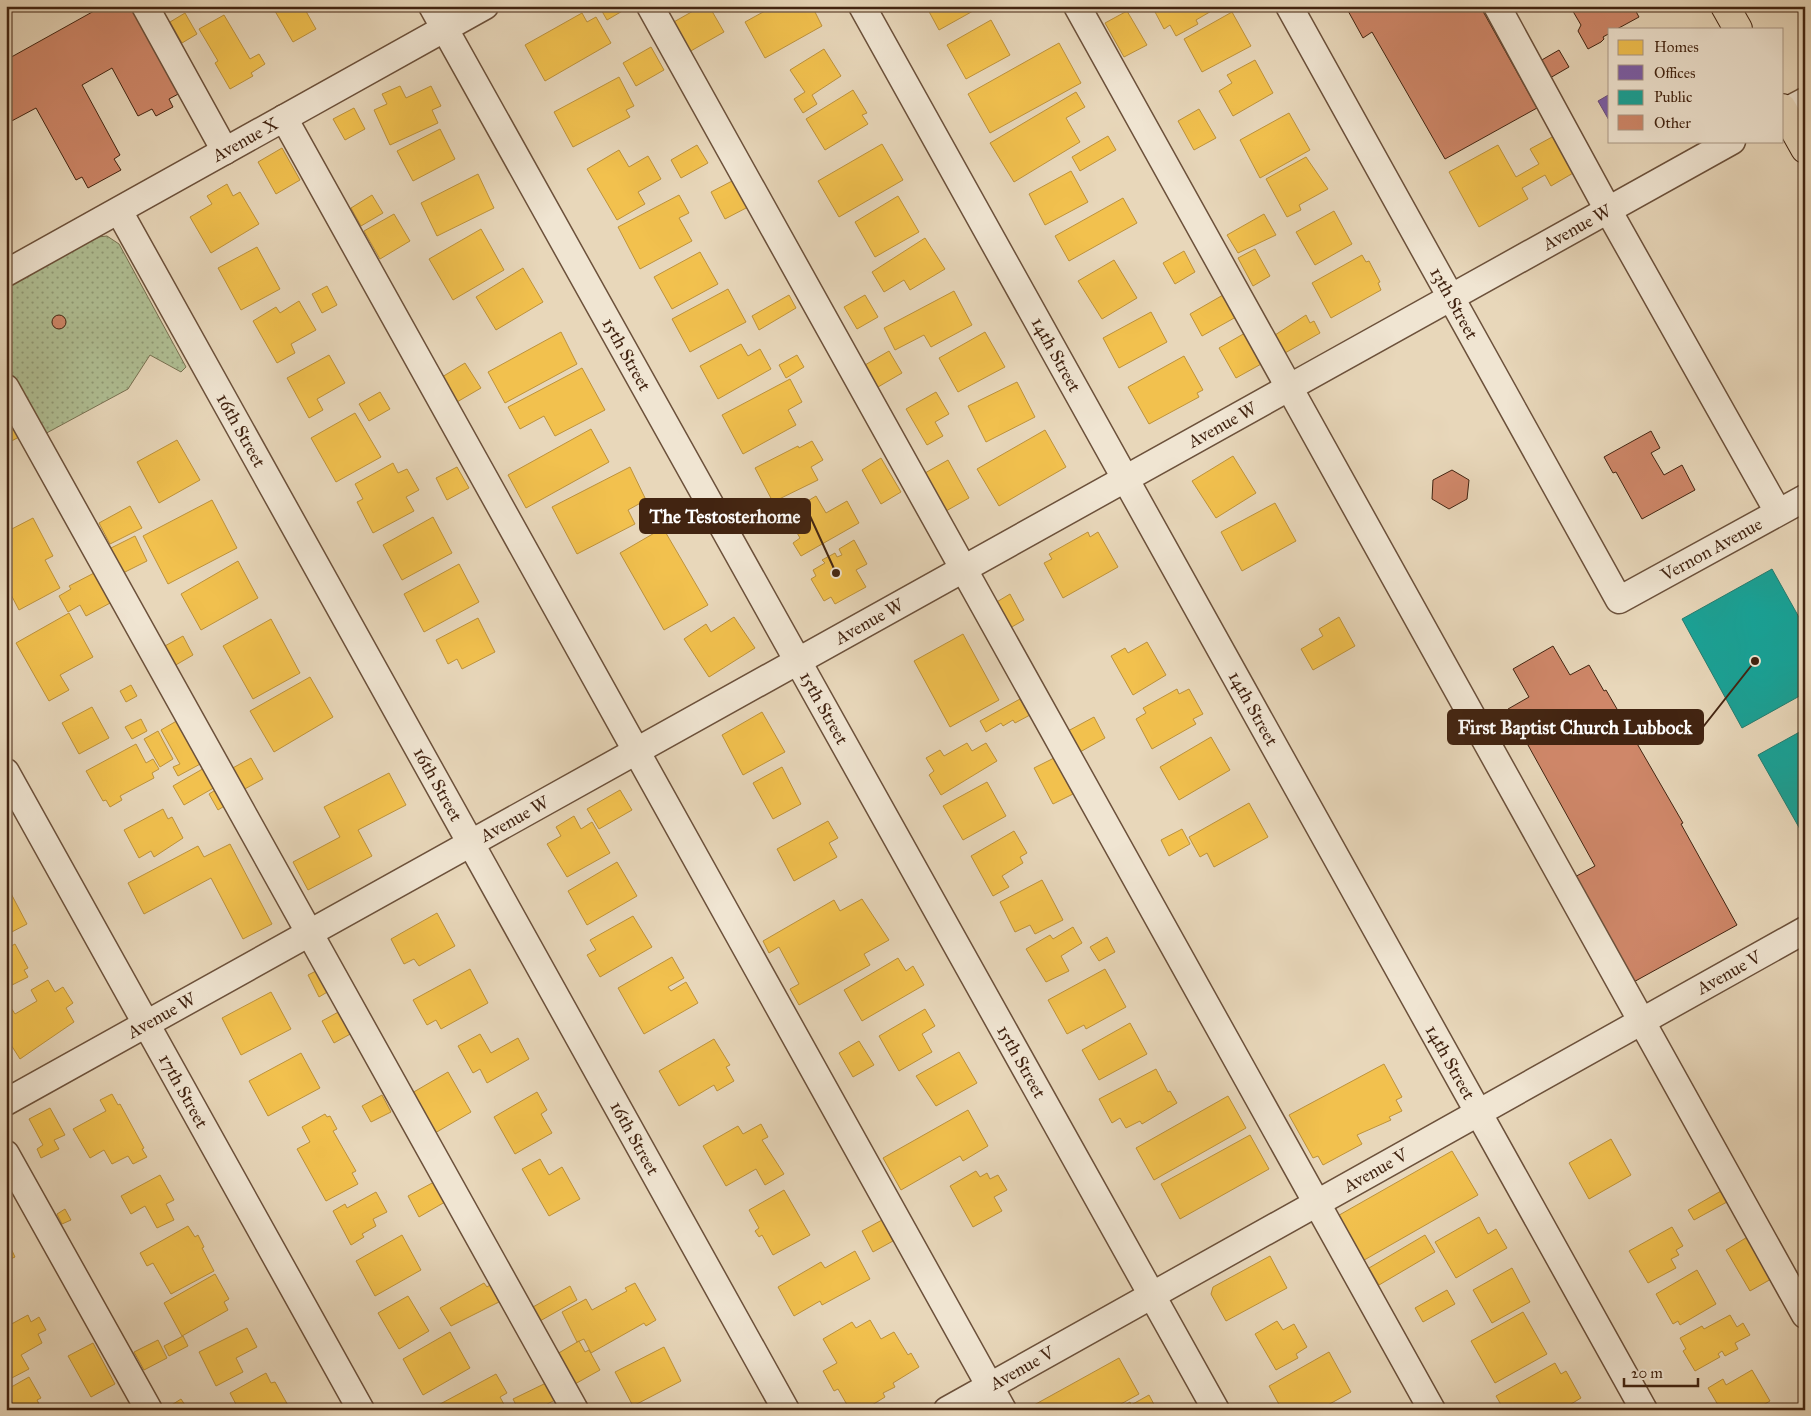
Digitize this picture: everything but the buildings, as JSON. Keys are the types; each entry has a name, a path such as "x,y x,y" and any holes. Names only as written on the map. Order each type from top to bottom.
{"main road":[{"path":"1725,6 1737,28"},
{"path":"1788,109 1805,149"}],"street":[{"path":"144,6 225,151"},
{"name":"15th Street","path":"432,6 1216,1410"},
{"name":"Avenue X","path":"6,273 485,6"},
{"path":"650,6 1432,1410"},
{"name":"14th Street","path":"862,6 1644,1410"},
{"path":"1077,6 1805,1315"},
{"name":"13th Street","path":"1289,6 1619,600"},
{"path":"1498,6 1608,210 1778,512"},
{"path":"284,118 1003,1410"},
{"name":"Avenue W","path":"6,1102 1730,142"},
{"name":"16th Street","path":"119,210 786,1410"},
{"path":"6,388 575,1410"},
{"name":"Vernon Avenue","path":"1619,600 1805,498"},
{"name":"17th Street","path":"6,772 361,1410"},
{"name":"Avenue V","path":"947,1410 1641,1021 1804,932"},
{"path":"6,1154 148,1410"}],"green space":[{"path":"107,236 119,244 186,367 181,372 150,355 128,389 41,436 6,375 6,287 98,237"}],"place":[{"name":"The Testosterhome","path":"836,573"},
{"name":"First Baptist Church Lubbock","path":"1755,661"}]}
